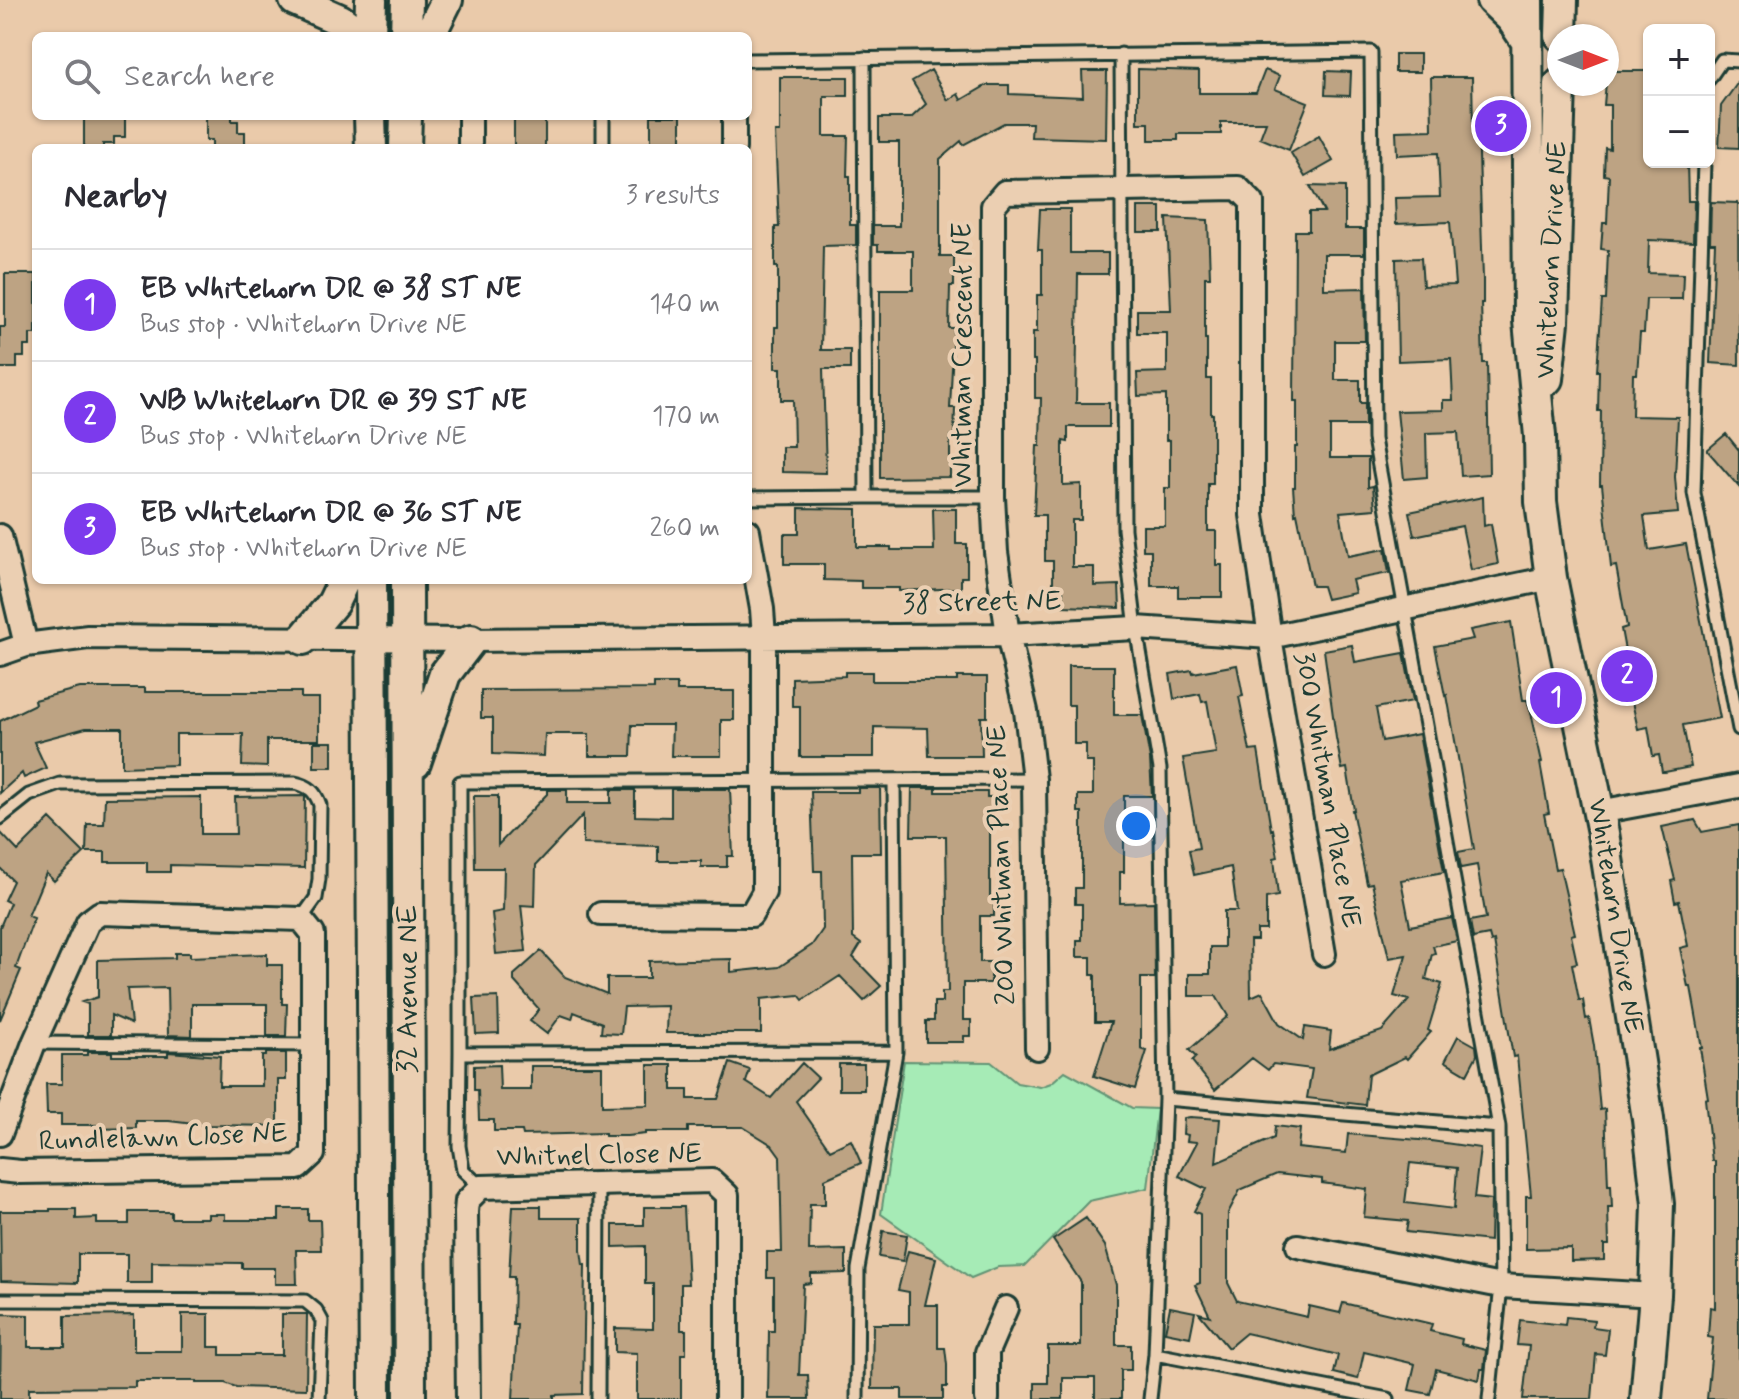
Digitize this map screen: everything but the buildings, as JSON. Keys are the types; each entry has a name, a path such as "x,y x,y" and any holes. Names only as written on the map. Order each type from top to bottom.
{"main road":[{"path":"295,0 340,20 356,32"},
{"path":"370,32 371,0"},
{"path":"406,32 407,0"},
{"path":"431,32 447,0"},
{"path":"1492,0 1512,19 1526,40"},
{"name":"Whitehorn Drive NE","path":"1527,0 1529,321 1540,436 1541,502 1551,578 1599,812 1648,1119 1658,1204 1655,1295 1646,1399"},
{"path":"1561,24 1562,0"},
{"name":"Whitehorn Drive NE","path":"1540,436 1553,322 1560,96"},
{"path":"370,120 371,144"},
{"path":"405,144 406,120"},
{"path":"303,639 333,603 342,584"},
{"name":"32 Avenue NE","path":"371,584 375,1399"},
{"name":"32 Avenue NE","path":"407,584 410,1399"},
{"path":"406,783 445,674 471,640"}],"street":[{"path":"470,120 470,144"},
{"path":"734,120 734,144"},
{"name":"Whitman Crescent NE","path":"1008,635 996,552 993,497 993,206 1005,192 1238,188 1252,202 1252,515 1270,637"},
{"path":"0,536 26,645"},
{"path":"601,914 751,915 764,892 764,636 752,553"},
{"name":"38 Street NE","path":"0,654 26,645 88,637 471,640 1008,635 1136,628 1270,637 1551,578"},
{"name":"200 Whitman Place NE","path":"1008,635 1026,711 1034,779 1037,1048"},
{"name":"300 Whitman Place NE","path":"1270,637 1324,954"},
{"path":"1599,812 1739,786"},
{"name":"Rundlelawn Close NE","path":"0,1134 34,1043 88,922 100,913 301,919 313,934 313,1154 298,1168 0,1170"},
{"name":"Whitnel Close NE","path":"468,1399 466,1212 467,1201 481,1187 712,1181 727,1195 727,1399"},
{"path":"1298,1246 1501,1286 1655,1295"},
{"path":"987,1399 987,1352 1006,1308"}],"lane":[{"path":"752,60 1371,52 1374,439 1499,1127 1501,1286 1489,1399"},
{"path":"1121,54 1124,529 1136,628 1160,769 1165,1099 1155,1354 1150,1399"},
{"path":"864,58 866,497"},
{"path":"1715,70 1722,60 1739,61"},
{"path":"603,120 603,144"},
{"path":"1704,168 1694,493 1739,729"},
{"path":"752,498 993,497"},
{"path":"481,1187 463,1170 459,1146 460,782 1034,779"},
{"path":"857,1399 858,1269 896,1052 894,780"},
{"path":"0,818 29,795 60,784 195,782 307,785 316,794 320,805 319,879 316,898 301,919"},
{"path":"34,1043 312,1045"},
{"path":"460,1053 896,1052"},
{"path":"1165,1099 1499,1127"},
{"path":"598,1399 599,1184"},
{"path":"0,1300 305,1301 316,1310 322,1321 319,1399"},
{"path":"1155,1354 1388,1399"}],"green space":[{"path":"904,1061 991,1062 1017,1083 1040,1087 1051,1083 1065,1071 1132,1108 1157,1109 1148,1188 1089,1201 1025,1266 998,1267 971,1278 881,1214"}],"place":[{"name":"EB Whitehorn DR @ 36 ST NE","path":"1501,126"},
{"name":"WB Whitehorn DR @ 39 ST NE","path":"1627,676"},
{"name":"EB Whitehorn DR @ 38 ST NE","path":"1556,698"}]}
